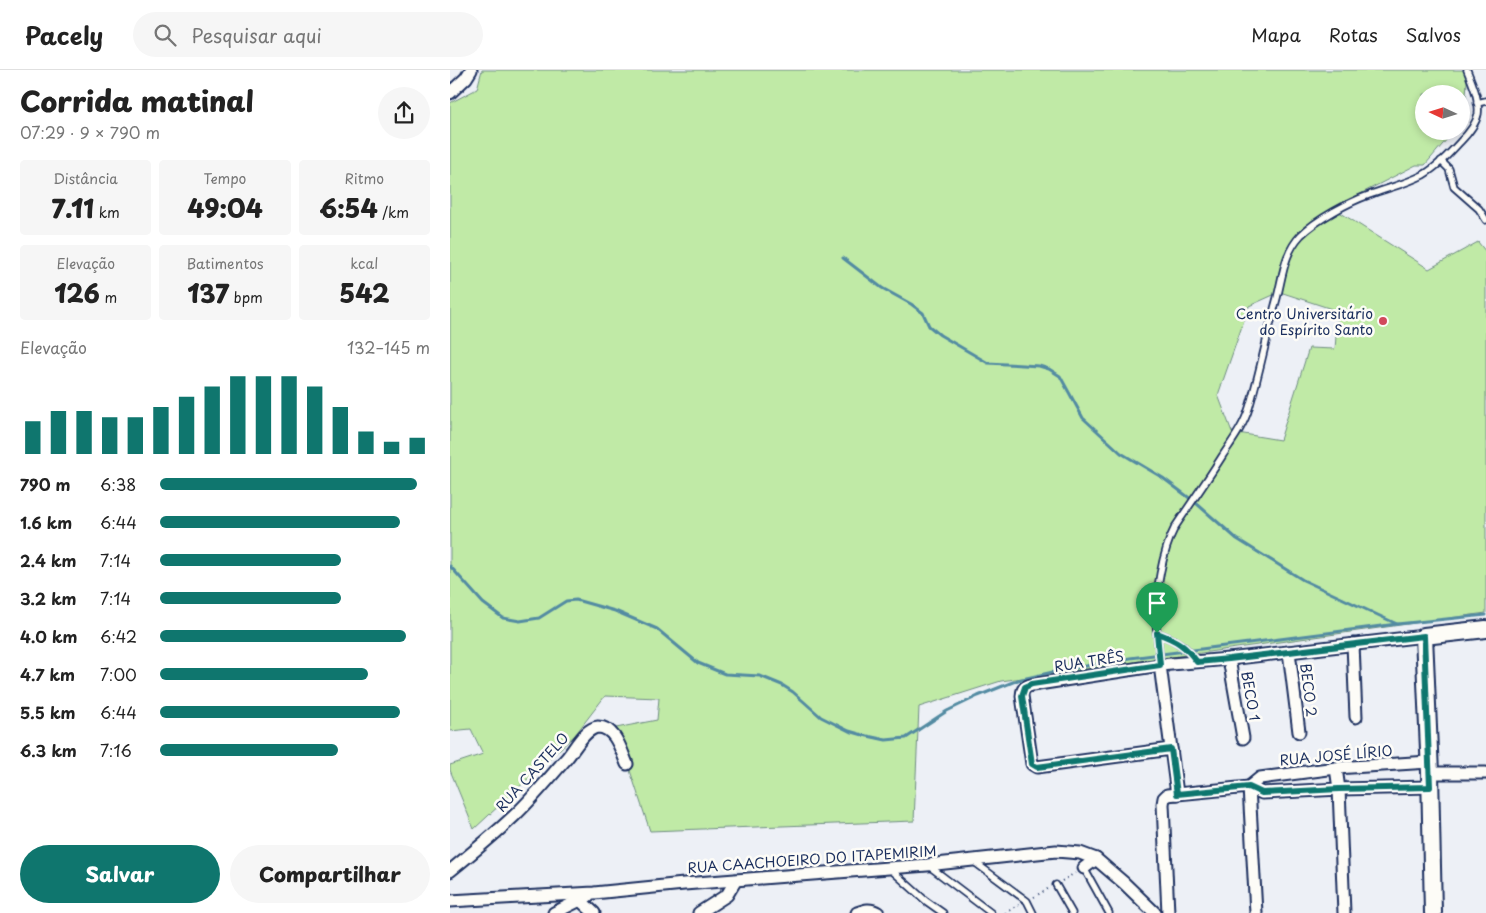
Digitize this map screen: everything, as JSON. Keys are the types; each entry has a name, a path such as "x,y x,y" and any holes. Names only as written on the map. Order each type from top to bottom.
{"main road":[{"path":"1433,913 1430,774 1424,636 1486,629"}],"street":[{"path":"450,93 466,78 471,70"},
{"name":"RUA TRÊS","path":"1171,749 1037,767 1032,764 1022,696 1024,690 1032,684 1160,665 1229,659 1424,636"},
{"path":"1353,644 1356,717"},
{"name":"BECO 2","path":"1289,652 1300,732"},
{"name":"BECO 1","path":"1229,659 1243,738"},
{"path":"1160,665 1177,794"},
{"name":"RUA CASTELO","path":"450,870 518,812 539,791 592,728 599,727 609,730 617,741 627,764"},
{"path":"1336,768 1339,789 1344,913"},
{"name":"RUA JOSÉ LÍRIO","path":"1249,787 1260,778 1336,768 1430,774"},
{"path":"1430,774 1486,773"},
{"name":"RUA JOSÉ LÍRIO","path":"1168,913 1163,804 1165,796 1249,787 1262,793 1339,789 1430,774"},
{"path":"1249,787 1256,913"},
{"name":"RUA CAACHOEIRO DO ITAPEMIRIM","path":"450,901 594,893 643,887 973,861 1056,851 1080,853 1096,859 1155,913"},
{"path":"1084,868 1096,859"},
{"path":"699,913 727,895 736,880"},
{"path":"554,913 594,893"},
{"path":"580,900 594,913"},
{"path":"857,913 869,909 875,911"}],"lane":[{"path":"1160,665 1156,611 1165,551 1175,527 1246,418 1264,353 1286,259 1291,248 1303,233 1342,207 1368,195 1425,174 1467,134 1478,114 1468,70"},
{"path":"1477,103 1486,101"},
{"path":"1441,160 1449,169 1454,187 1479,209 1486,220"},
{"path":"1157,633 1181,644 1197,662"},
{"path":"973,861 1027,901 1033,913"},
{"path":"927,865 991,913"},
{"path":"889,868 907,885 943,913"},
{"path":"1084,868 1108,913"},
{"path":"1056,885 1072,913"}],"path":[{"path":"1006,913 1084,868"}],"green space":[{"path":"482,70 1468,70 1467,85 1415,85 1415,140 1446,140 1425,165 1416,165 1333,208 1429,269 1478,242 1486,252 1486,613 1001,681 919,707 914,821 650,831 616,728 657,720 659,698 605,696 575,735 474,829 450,770 450,765 483,754 471,729 450,731 450,103 477,89","holes":["1280,292 1338,311 1335,349 1309,348 1280,440 1232,432 1218,395 1249,306"]}],"waterway":[{"path":"843,258 882,288 923,313 929,326 940,335 988,363 1039,366 1049,369 1060,376 1083,418 1121,453 1163,478 1196,503 1237,539 1303,580 1397,624"},
{"path":"450,566 483,603 503,618 520,621 539,618 566,601 576,600 615,611 657,629 698,663 725,674 760,676 782,685 793,692 821,717 849,731 886,740 906,738 947,711 978,696 1018,680 1053,672 1130,658 1397,624 1486,615"}],"place":[{"name":"Centro Universitário do Espírito Santo","path":"1383,321"}],"route":[{"path":"1157,633 1181,644 1197,662 1424,636 1430,787 1262,793 1249,787 1177,794 1171,749 1037,767 1032,764 1022,696 1025,687 1032,684 1160,665 1157,633"}]}
